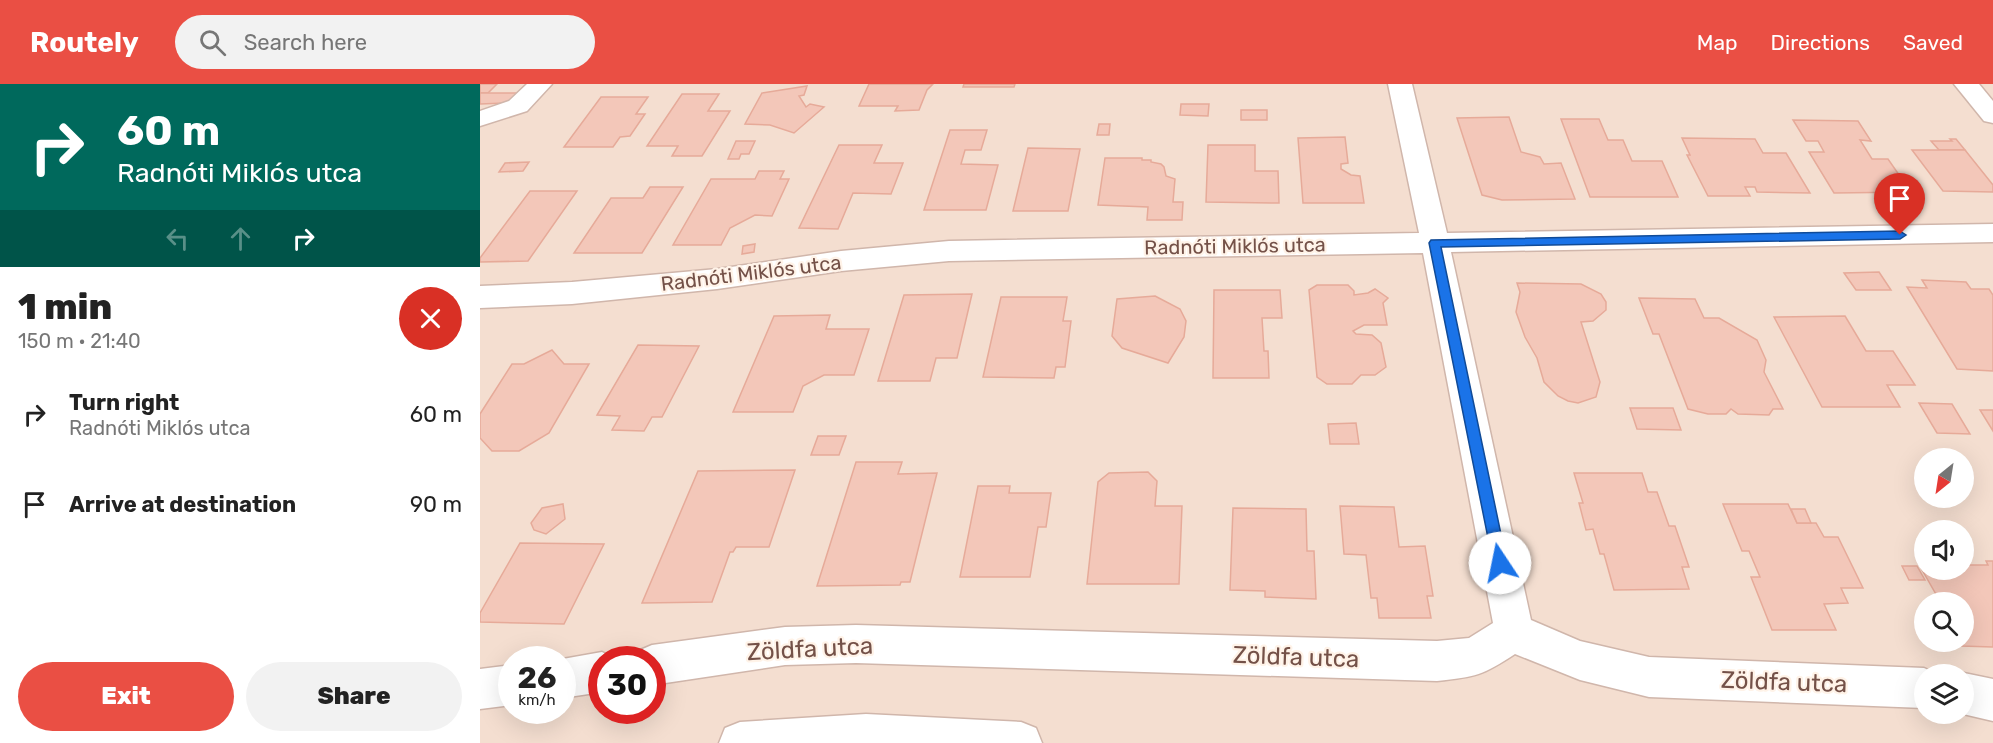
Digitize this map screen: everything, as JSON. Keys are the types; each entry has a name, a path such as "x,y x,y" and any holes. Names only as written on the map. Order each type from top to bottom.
{"street":[{"path":"480,119 518,106 540,84"},
{"path":"1400,84 1435,243 1514,632"},
{"path":"1966,84 1993,116"},
{"name":"Radnóti Miklós utca","path":"480,297 572,293 717,279 841,261 949,251 1993,233"},
{"name":"Zöldfa utca","path":"666,663 785,646 856,644 1437,661 1475,657 1514,632 1556,652 1599,667 1640,675 1914,688"},
{"path":"480,689 498,687"},
{"path":"1974,696 1993,700"},
{"path":"741,743 866,735 1021,743"}],"shaded area":[{"path":"480,84 1993,84 1993,743 480,743"}],"building":[{"path":"480,84 497,84 488,93 480,93"},
{"path":"869,84 933,84 927,90 919,110 895,111 898,106 859,106"},
{"path":"964,84 1015,84 1014,87 963,87"},
{"path":"807,86 804,95 799,96 806,107 810,104 824,107 794,133 770,125 745,124 762,93"},
{"path":"480,93 524,93 505,103 480,104"},
{"path":"682,94 719,94 708,111 730,111 702,156 672,156 678,146 647,146"},
{"path":"601,97 648,97 636,114 645,114 630,136 620,137 613,147 564,147"},
{"path":"1181,104 1209,104 1208,116 1180,115"},
{"path":"1241,110 1267,110 1267,120 1241,120"},
{"path":"1509,117 1521,152 1540,157 1544,164 1561,163 1575,199 1502,200 1482,195 1457,118"},
{"path":"1561,119 1599,119 1608,140 1623,140 1632,161 1662,161 1678,197 1590,197"},
{"path":"1793,120 1858,121 1871,141 1860,140 1872,159 1888,159 1911,192 1834,193 1809,152 1824,152 1818,141 1806,141"},
{"path":"1099,124 1110,124 1109,135 1097,135"},
{"path":"950,130 987,130 981,150 965,150 961,164 998,165 986,210 924,210"},
{"path":"1345,137 1348,163 1341,164 1341,169 1351,175 1360,176 1364,203 1303,203 1298,138"},
{"path":"1682,138 1755,139 1763,153 1786,153 1810,193 1757,192 1755,187 1745,187 1750,196 1708,196 1687,155 1690,155"},
{"path":"1950,139 1956,139 1965,150 1939,150 1931,141 1952,141"},
{"path":"736,141 755,141 749,154 741,154 739,159 728,159"},
{"path":"839,145 882,145 874,163 903,163 891,194 853,193 838,229 799,228"},
{"path":"1208,145 1255,145 1255,171 1278,171 1279,203 1206,202"},
{"path":"1028,148 1080,149 1068,211 1013,211"},
{"path":"1912,150 1965,150 1993,185 1993,192 1943,191"},
{"path":"1105,158 1142,158 1142,160 1151,160 1151,162 1161,164 1166,176 1175,179 1173,202 1183,202 1182,220 1147,220 1148,207 1098,205"},
{"path":"529,162 523,171 499,172 505,163"},
{"path":"759,171 784,171 780,179 789,179 772,216 755,215 730,228 721,245 673,245 711,179 755,179"},
{"path":"650,187 683,187 642,253 574,253 611,198 643,198"},
{"path":"530,191 577,191 528,261 480,262 480,258"},
{"path":"755,244 754,252 742,254 743,246"},
{"path":"1879,272 1891,290 1856,290 1844,273"},
{"path":"1922,280 1966,282 1971,289 1989,289 1993,295 1993,371 1957,369 1907,287 1927,288"},
{"path":"1517,283 1581,284 1601,294 1606,302 1606,310 1593,321 1581,322 1600,382 1596,397 1578,403 1568,401 1558,396 1544,382 1537,358 1525,337 1516,312 1520,292"},
{"path":"1317,285 1348,285 1354,291 1354,295 1368,293 1375,289 1388,298 1383,303 1387,325 1364,325 1353,331 1356,334 1372,335 1381,343 1386,367 1375,375 1361,375 1352,384 1327,384 1317,377 1309,290"},
{"path":"1214,290 1280,290 1282,318 1262,318 1264,351 1268,351 1269,378 1213,378"},
{"path":"972,294 957,358 936,358 930,381 878,381 904,295"},
{"path":"1155,296 1180,309 1186,321 1184,337 1168,363 1122,348 1112,336 1117,299"},
{"path":"1001,297 1067,297 1063,321 1071,321 1065,367 1056,367 1054,378 983,377"},
{"path":"1639,298 1695,299 1704,318 1719,318 1757,340 1766,360 1764,372 1783,409 1773,409 1769,415 1738,414 1731,409 1726,414 1708,414 1688,409 1659,334 1653,334"},
{"path":"830,315 826,329 869,329 854,375 824,375 803,386 793,412 733,412 774,316"},
{"path":"1845,316 1866,351 1893,351 1915,385 1887,385 1900,407 1822,407 1774,317"},
{"path":"638,345 699,346 662,417 652,417 644,431 612,430 620,416 597,415"},
{"path":"552,350 564,364 589,364 549,433 519,451 492,451 480,438 480,414 512,364 524,364"},
{"path":"1919,403 1952,404 1970,434 1937,433"},
{"path":"1630,408 1673,408 1681,430 1637,429"},
{"path":"1980,410 1993,410 1993,431"},
{"path":"1356,423 1359,444 1330,444 1328,424"},
{"path":"818,436 846,436 839,455 811,455"},
{"path":"856,462 902,462 898,474 937,473 910,582 901,582 900,585 817,586"},
{"path":"795,470 769,547 736,547 733,552 730,552 712,602 642,603 698,471"},
{"path":"1148,472 1157,481 1155,506 1182,506 1179,584 1087,584 1098,482 1109,473"},
{"path":"1574,473 1642,473 1648,492 1657,492 1669,526 1675,526 1689,567 1682,567 1689,589 1614,590 1604,554 1600,554 1593,529 1586,530 1579,503 1583,503"},
{"path":"978,486 1010,486 1009,493 1051,493 1046,527 1038,527 1030,577 960,577"},
{"path":"563,504 565,519 546,534 534,530 531,523 542,508"},
{"path":"1723,504 1788,504 1797,523 1816,523 1824,537 1838,537 1863,588 1841,588 1848,603 1824,604 1836,630 1772,630 1751,577 1760,577 1749,551 1742,551"},
{"path":"1340,506 1394,507 1399,547 1425,546 1433,596 1427,596 1431,618 1379,618 1377,598 1371,598 1366,555 1344,554"},
{"path":"1233,508 1306,509 1307,551 1314,551 1316,599 1265,597 1265,591 1230,590"},
{"path":"1791,509 1805,509 1811,523 1797,523"},
{"path":"520,543 604,544 564,624 480,622 480,613"},
{"path":"1986,561 1993,561 1993,647 1974,646 1974,592 1935,592 1928,580 1974,580 1974,565 1988,565"},
{"path":"1902,566 1914,566 1914,580 1909,580"}],"route":[{"path":"1500,563 1435,243 1900,235"}]}
